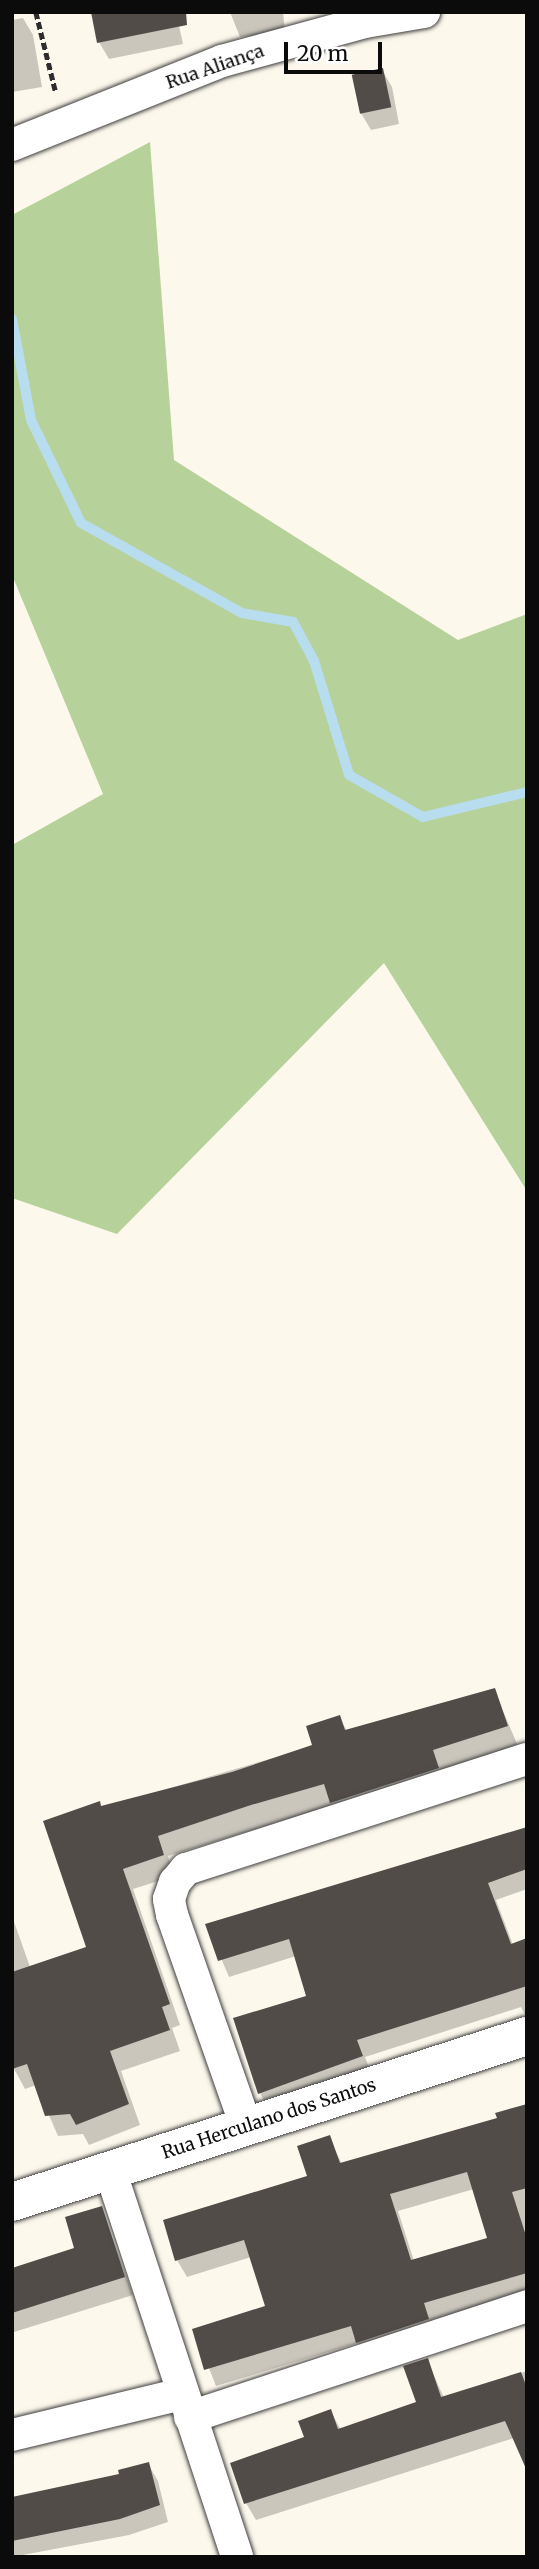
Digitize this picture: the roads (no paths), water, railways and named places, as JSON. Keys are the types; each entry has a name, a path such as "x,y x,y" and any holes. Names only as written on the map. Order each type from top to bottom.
{"street":[{"name":"Rua Aliança","path":"12,145 222,61 364,17 424,12"},
{"path":"246,2126 172,1915 169,1899 175,1882 186,1868 527,1759"},
{"name":"Rua Herculano dos Santos","path":"12,2202 527,2036"},
{"path":"110,2170 237,2557"},
{"path":"12,2435 186,2405 527,2306"}],"waterway":[{"path":"12,319 31,420 81,523 242,613 293,622 314,661 349,775 423,817 527,792"}]}
